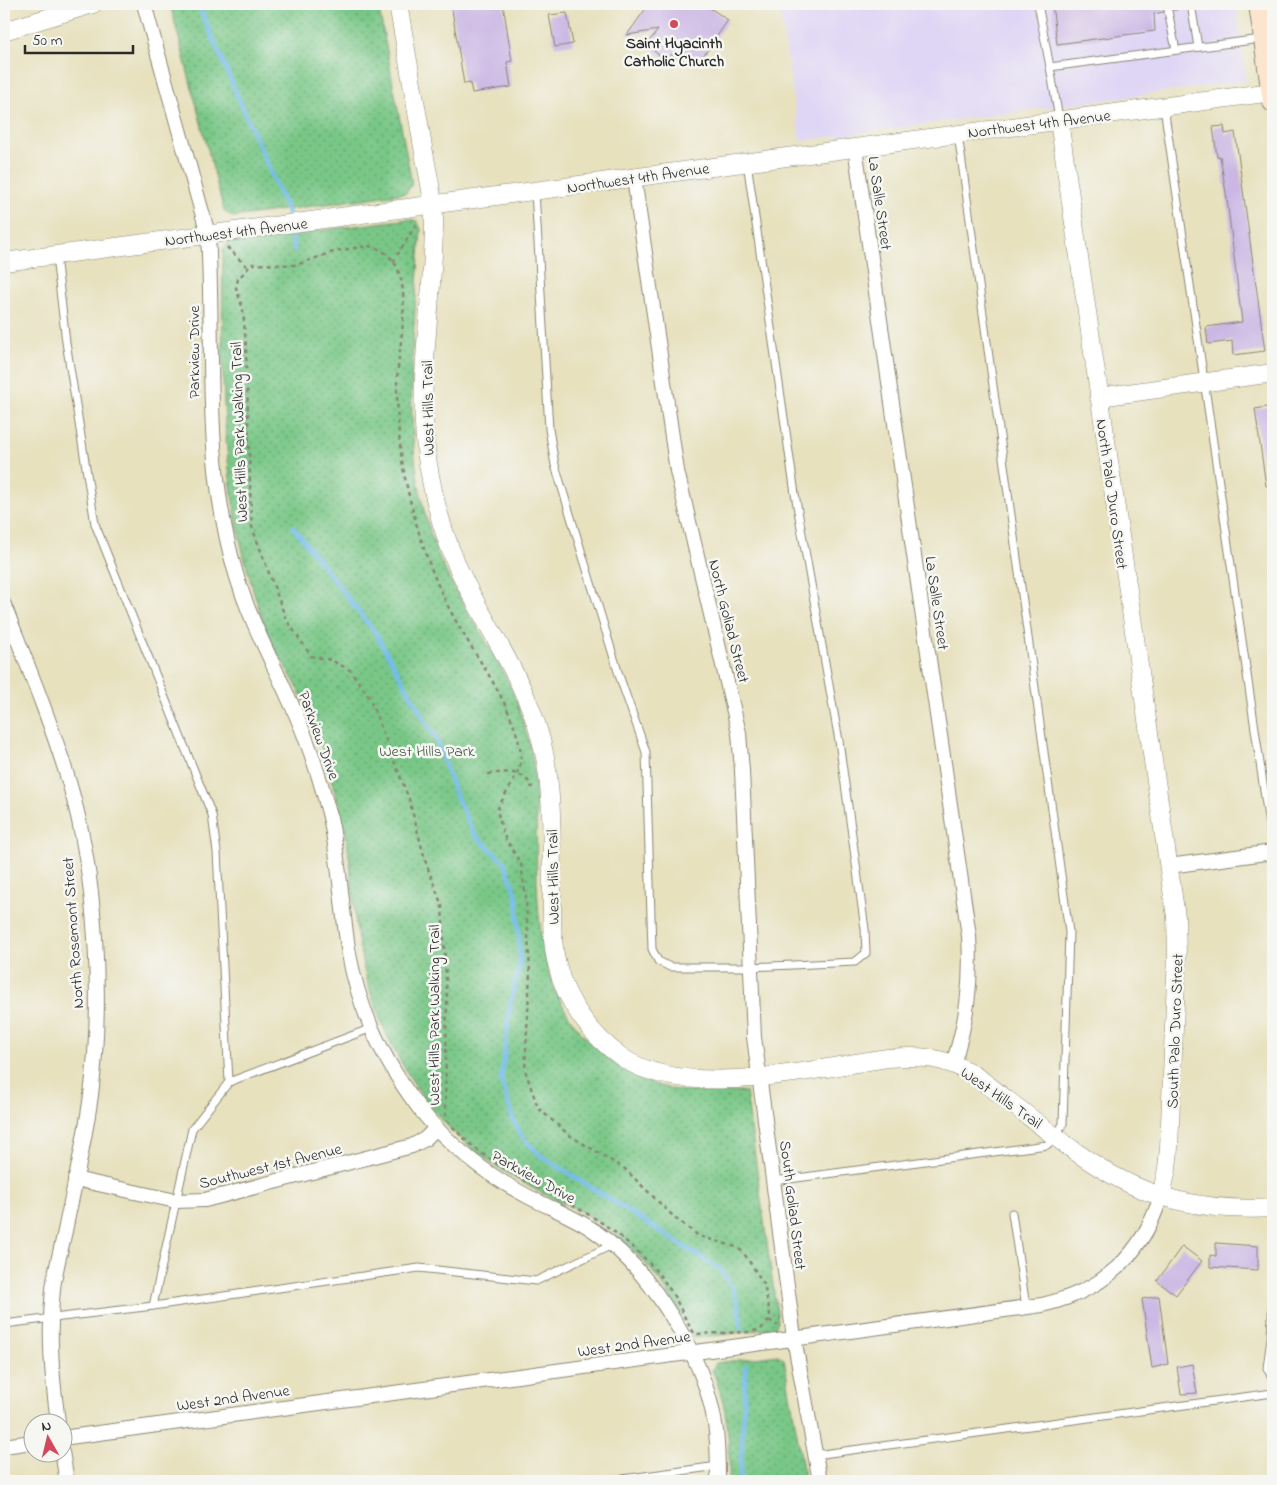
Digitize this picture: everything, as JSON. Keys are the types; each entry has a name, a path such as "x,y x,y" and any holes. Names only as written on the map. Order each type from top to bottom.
{"main road":[{"path":"1259,4 1273,97"}],"street":[{"path":"4,31 38,19 93,4"},
{"name":"Parkview Drive","path":"144,4 208,234 210,268 210,416 214,458 226,534 236,572 253,621 296,715 321,786 334,840 351,966 372,1028 404,1089 436,1128 456,1147 493,1176 529,1198 580,1222 612,1245 645,1276 673,1320 690,1353 708,1396 713,1412 718,1481"},
{"name":"West Hills Trail","path":"398,4 434,220 424,395 427,461 439,516 456,564 516,671 531,708 544,753 550,801 552,920 556,962 564,986 581,1018 605,1043 626,1060 656,1072 689,1080 723,1081 906,1056 937,1059 953,1064 981,1080 1080,1154 1118,1179 1161,1196 1206,1206 1232,1209 1273,1208"},
{"name":"Northwest 4th Avenue","path":"4,262 855,147 1164,107 1273,97"},
{"name":"North Palo Duro Street","path":"1059,121 1169,866"},
{"name":"La Salle Street","path":"855,147 969,936 971,980 969,999 953,1064"},
{"name":"North Goliad Street","path":"634,178 677,472 739,733 754,1037 759,1076"},
{"path":"1099,397 1273,373"},
{"name":"North Rosemont Street","path":"4,605 50,723 70,784 90,886 95,958 96,1021 90,1095 53,1287 50,1363 57,1412"},
{"path":"1169,866 1273,852"},
{"name":"South Palo Duro Street","path":"1161,1196 1169,1148 1178,939 1169,866"},
{"name":"South Goliad Street","path":"759,1076 794,1338 820,1481"},
{"name":"Southwest 1st Avenue","path":"75,1180 176,1201 205,1200 412,1146 425,1139 436,1128"},
{"name":"West 2nd Avenue","path":"72,1437 1026,1308 1075,1296 1090,1288 1119,1267 1150,1226 1161,1196"},
{"path":"4,1446 22,1443"},
{"path":"64,1462 67,1481"}],"lane":[{"path":"1038,4 1059,121"},
{"path":"1191,4 1198,47"},
{"path":"1168,11 1176,50"},
{"path":"1050,67 1264,39"},
{"path":"1164,107 1273,852"},
{"path":"774,1182 1047,1145 1056,1136 1063,1124 1069,932 958,134"},
{"path":"535,191 549,429 555,465 646,752 652,949 658,961 670,967 751,967 855,962 866,953 865,928 839,741 795,494 747,162"},
{"path":"56,255 66,342 95,524 212,815 217,852 229,1082"},
{"path":"153,1306 192,1129 229,1082 372,1028"},
{"path":"1012,1213 1026,1308"},
{"path":"4,1324 153,1306 420,1268 536,1281 612,1245"},
{"path":"1273,1296 1272,1339 1267,1368 1273,1379"},
{"path":"815,1455 1273,1393"},
{"path":"608,1481 718,1466"}],"path":[{"path":"393,262 419,221"},
{"path":"224,244 247,267 258,263 296,265 336,251 368,246 378,247 387,253 393,262 404,292 397,393 401,455 412,510 430,568 463,633 496,685 507,708 520,749 521,758 517,773 497,810 504,836 520,864 526,899 530,973 525,1070 538,1108 569,1135 625,1170 676,1220 699,1236 736,1247 743,1252 764,1284 770,1314 769,1320 780,1327"},
{"name":"West Hills Park Walking Trail","path":"247,267 238,279 236,288 243,309 246,348 252,527 290,627 311,656 331,660 350,670 369,697 381,730 391,748 415,815 423,852 438,894 444,919 447,997 445,1111 447,1120 486,1157 535,1187 593,1216 628,1242 656,1269 695,1334 748,1332 761,1328 769,1320"},
{"path":"488,774 517,773 530,782 534,793"}],"shaded area":[{"path":"779,4 1236,4 1246,81 800,141"}],"green space":[{"path":"173,4 378,4 412,184 406,193 233,217 224,211 171,8"},
{"name":"West Hills Park","path":"409,219 417,221 421,229 412,391 417,471 424,510 445,571 505,675 515,697 527,737 534,769 540,921 546,958 557,993 575,1025 602,1053 638,1077 670,1089 704,1092 746,1092 778,1321 775,1328 698,1338 692,1337 662,1285 640,1257 626,1244 586,1215 510,1175 451,1130 426,1100 399,1059 378,1015 370,992 356,929 348,846 341,814 316,732 303,698 273,645 261,616 241,545 233,503 225,419 222,334 223,249 229,242"},
{"path":"778,1355 784,1359 805,1481 729,1481 727,1424 722,1397 712,1370 716,1363"}],"building":[{"path":"451,4 503,4 512,61 507,62 511,87 472,93 470,83 464,84"},
{"path":"649,4 704,4 728,20 698,64 686,56 681,61 671,54 666,60 646,45 658,30 627,35"},
{"path":"1052,4 1176,4 1177,10 1167,6 1163,12 1154,14 1155,31 1057,44"},
{"path":"567,13 573,44 555,47 549,15"},
{"path":"1224,126 1225,134 1235,132 1265,351 1233,355 1232,341 1208,344 1206,327 1242,322 1227,199 1220,156 1217,157 1213,127"},
{"path":"1272,406 1273,486 1266,486 1255,409"},
{"path":"1216,1243 1258,1246 1258,1270 1210,1267 1210,1255 1216,1256"},
{"path":"1182,1246 1202,1261 1176,1295 1157,1281"},
{"path":"1159,1296 1168,1364 1152,1368 1142,1299"},
{"path":"1192,1364 1197,1393 1181,1394 1177,1367"}],"waterway":[{"path":"198,4 289,215"},
{"path":"292,234 294,249"},
{"path":"293,527 376,634 436,739 454,791 474,834 505,863 517,897 520,964 511,1000 501,1080 514,1122 524,1139 540,1155 721,1270 736,1298 741,1328"},
{"path":"740,1481 746,1366"}],"place":[{"name":"Saint Hyacinth Catholic Church","path":"674,24"}]}
